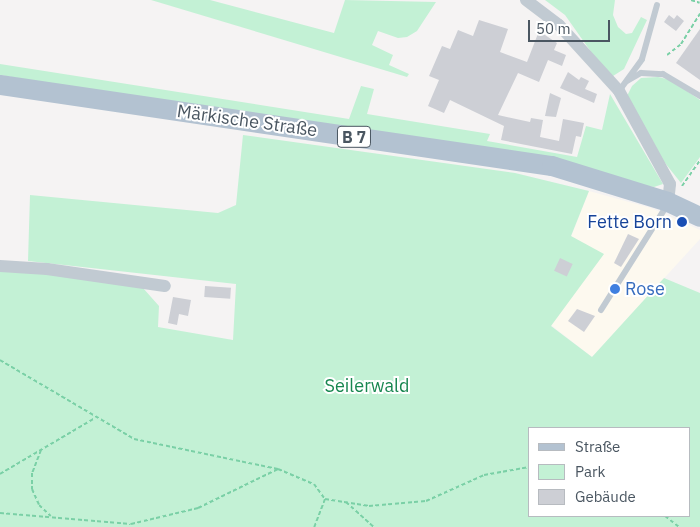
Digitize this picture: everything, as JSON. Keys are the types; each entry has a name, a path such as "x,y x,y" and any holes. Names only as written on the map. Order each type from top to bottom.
{"main road":[{"name":"Märkische Straße","path":"0,84 552,166 673,205 700,217"}],"street":[{"path":"526,0 559,25 621,87 670,184 673,205"},
{"path":"0,266 47,269 165,286"}],"lane":[{"path":"621,87 642,59 657,5"},
{"path":"621,87 641,73 663,74 700,96"},
{"path":"601,310 673,205"}],"path":[{"path":"691,0 700,3"},
{"path":"667,55 681,44 700,14"},
{"path":"673,205 677,191 700,160"},
{"path":"0,360 134,439 278,469 314,484 325,499 369,506 426,501 484,475 528,467"},
{"path":"0,474 96,418"},
{"path":"42,450 32,473 32,489 39,505 51,516"},
{"path":"0,513 131,524 198,508 278,469"},
{"path":"314,527 325,499"},
{"path":"345,502 374,527"},
{"path":"666,517 678,527"}],"shaded area":[{"path":"589,191 651,208 700,230 700,239 592,357 551,325 603,255 571,237"}],"green space":[{"path":"151,0 210,0 334,33 345,0 436,2 417,31 407,37 398,38 378,31 372,45 393,55 389,65 409,74 407,77"},
{"path":"545,0 615,0 613,15 618,27 626,34 632,33 641,17 647,20 624,69 613,76 606,73 565,15"},
{"path":"0,64 349,119 361,86 374,89 367,114 490,134 487,141 577,157 586,126 602,130 610,94 663,184 654,187 0,75"},
{"path":"658,77 671,80 700,100 700,157 681,183 657,153 627,96 632,86 641,78"},
{"name":"Seilerwald","path":"243,135 515,173 589,191 571,236 604,254 551,326 592,357 664,278 700,293 700,527 0,527 0,271 51,274 143,288 159,306 158,327 233,340 236,284 28,261 30,195 218,213 236,205"}],"building":[{"path":"669,15 674,19 677,15 684,21 676,31 664,22"},
{"path":"479,20 508,29 500,52 527,62 539,31 557,43 554,50 566,55 562,66 548,60 539,82 518,73 498,115 530,122 531,118 543,120 540,137 559,141 563,119 584,123 581,137 576,136 572,154 501,140 504,126 450,100 444,113 428,106 439,80 429,76 442,46 450,49 458,30 473,36"},
{"path":"700,29 700,80 676,63"},
{"path":"568,72 579,80 581,77 589,81 585,89 597,94 594,103 560,88"},
{"path":"550,93 561,98 556,117 545,116"},
{"path":"628,234 639,239 621,267 614,263"},
{"path":"560,258 573,264 567,277 554,271"},
{"path":"205,286 231,288 230,299 204,297"},
{"path":"173,297 191,300 188,316 179,314 177,325 168,323"},
{"path":"577,309 595,316 584,332 568,321"}],"place":[{"name":"Fette Born","path":"682,222"},
{"name":"Rose","path":"615,289"}]}
